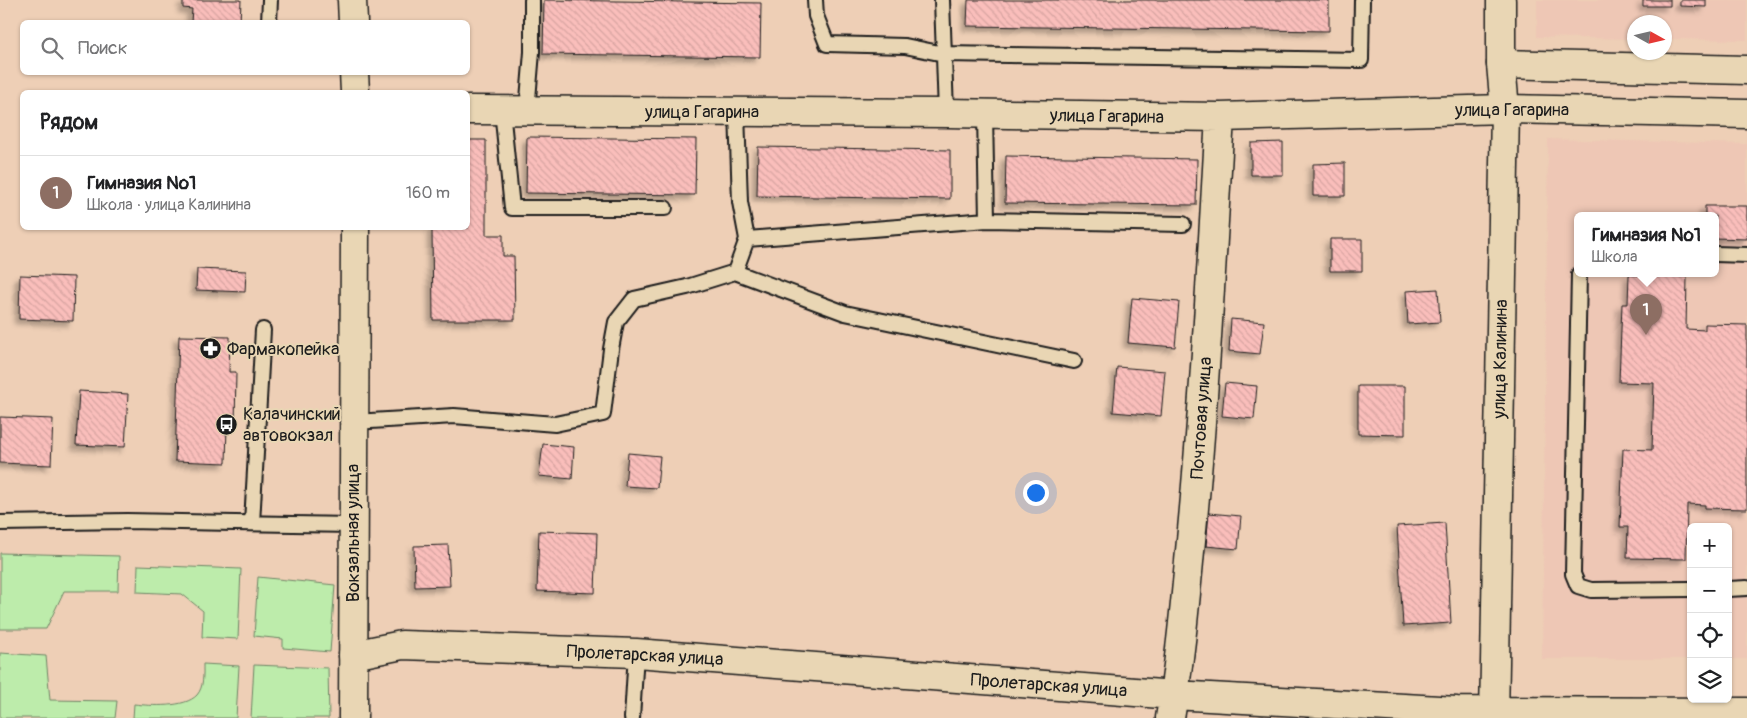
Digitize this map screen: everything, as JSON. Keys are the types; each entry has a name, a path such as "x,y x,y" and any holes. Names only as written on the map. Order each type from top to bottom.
{"street":[{"path":"352,0 353,20"},
{"name":"улица Калинина","path":"1494,714 1505,109 1501,64 1501,0"},
{"path":"1501,64 1747,70"},
{"path":"354,75 355,90"},
{"name":"улица Гагарина","path":"470,110 1220,117 1505,109 1747,114"},
{"name":"Почтовая улица","path":"1172,706 1200,441 1220,117"},
{"name":"Вокзальная улица","path":"353,718 355,230"},
{"name":"Пролетарская улица","path":"353,655 402,645 636,653 1172,706 1457,711 1494,714 1747,712"}],"lane":[{"path":"269,20 270,0"},
{"path":"532,0 532,52 515,110 512,208 665,208"},
{"path":"815,0 816,16 827,44 905,46 944,54 1361,60 1362,0"},
{"path":"942,0 946,113"},
{"path":"735,272 747,240 740,202 737,112"},
{"path":"985,114 988,220"},
{"path":"747,240 988,220 1183,224"},
{"path":"1719,254 1747,255"},
{"path":"354,422 454,416 555,424 603,414 616,322 634,299 687,287 735,272 845,313 1074,361"},
{"path":"1579,277 1573,574 1578,586 1591,590 1687,589"},
{"path":"252,523 263,330"},
{"path":"0,523 127,522 353,525"},
{"path":"1732,589 1747,588"},
{"path":"632,718 636,653"}],"shaded area":[{"path":"1537,0 1747,0 1747,40 1672,39 1672,15 1627,15 1627,39 1537,37"},
{"path":"1548,139 1747,144 1747,659 1732,659 1732,523 1687,523 1687,659 1542,659"}],"green space":[{"path":"0,553 119,556 118,591 64,591 46,629 0,629"},
{"path":"138,565 241,569 238,639 202,637 203,611 182,594 137,592"},
{"path":"258,577 335,585 330,652 283,648 283,639 254,636"},
{"path":"0,653 46,656 50,700 117,701 115,718 0,718"},
{"path":"203,664 239,666 236,718 133,718 134,704 176,704 192,699 199,692 202,684"},
{"path":"254,665 328,668 329,718 251,718"}],"building":[{"path":"183,0 241,0 240,20 191,20 192,9 183,8"},
{"path":"544,0 761,3 760,57 543,54"},
{"path":"968,0 1329,0 1329,31 967,26"},
{"path":"1643,0 1670,0 1670,6 1643,6"},
{"path":"1680,0 1706,0 1706,7 1680,6"},
{"path":"527,137 696,139 695,195 526,193"},
{"path":"470,140 486,140 486,235 503,235 503,256 514,256 515,320 433,320 432,230 470,230"},
{"path":"1283,142 1283,175 1251,175 1251,143"},
{"path":"758,147 950,150 950,199 757,196"},
{"path":"1006,156 1197,159 1196,205 1005,203"},
{"path":"1345,163 1345,196 1313,196 1313,164"},
{"path":"1705,206 1747,206 1747,239 1719,238 1719,212 1705,212"},
{"path":"1330,239 1362,239 1362,271 1330,271"},
{"path":"197,269 246,271 245,292 196,290"},
{"path":"20,275 74,277 73,321 19,319"},
{"path":"1629,277 1687,277 1686,329 1705,330 1705,324 1747,325 1747,509 1705,508 1705,505 1687,504 1686,559 1627,558 1628,527 1620,527 1623,449 1652,450 1654,383 1619,382 1622,304 1628,304"},
{"path":"1438,289 1440,322 1408,324 1406,291"},
{"path":"1132,298 1179,302 1175,347 1128,343"},
{"path":"1231,319 1264,322 1260,354 1229,351"},
{"path":"179,336 230,337 229,372 236,372 235,424 227,424 226,463 175,461"},
{"path":"1117,367 1165,371 1161,416 1113,412"},
{"path":"1225,383 1257,386 1254,419 1222,416"},
{"path":"1358,386 1405,386 1405,435 1358,434"},
{"path":"79,391 128,394 125,447 76,445"},
{"path":"0,417 53,419 51,465 0,463"},
{"path":"543,444 574,447 572,479 539,476"},
{"path":"628,453 660,456 657,488 625,486"},
{"path":"1209,513 1241,516 1238,549 1206,546"},
{"path":"1445,523 1451,623 1403,626 1397,526"},
{"path":"539,531 597,533 595,593 537,591"},
{"path":"448,545 450,586 415,587 414,546"}],"place":[{"name":"Гимназия №1","path":"1646,335"},
{"name":"Фармакопейка","path":"211,349"},
{"name":"Калачинский автовокзал","path":"227,424"}]}
